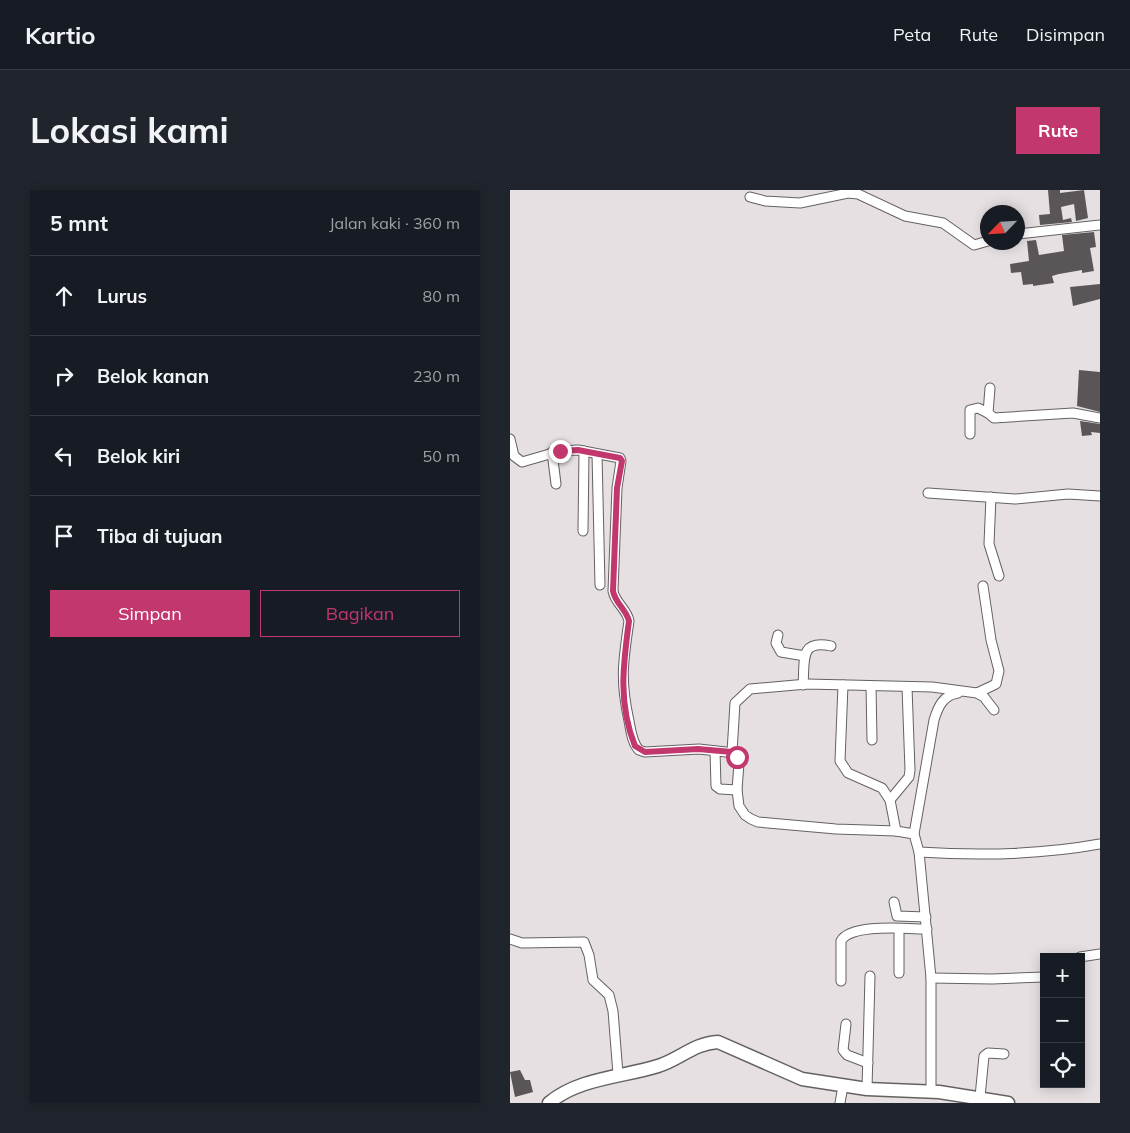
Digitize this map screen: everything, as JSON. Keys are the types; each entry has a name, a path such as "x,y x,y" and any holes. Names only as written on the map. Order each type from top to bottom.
{"street":[{"path":"750,197 765,201 800,203 848,193 858,194 905,216 943,223 974,244 980,243"},
{"path":"1025,233 1100,225"},
{"path":"988,413 990,388"},
{"path":"970,434 970,410 978,408 994,418 1073,413 1100,418"},
{"path":"510,439 514,456 522,462 552,452 584,451 620,458 622,461 617,488 613,591 614,599 628,615 629,621 622,668 622,692 635,746 645,752 732,752 737,757 739,763 737,790 741,811 758,822 845,830 896,831 914,834"},
{"path":"583,530 584,451"},
{"path":"552,452 556,484"},
{"path":"597,454 600,585"},
{"path":"928,493 1015,499 1068,494 1100,496"},
{"path":"991,497 989,544 999,576"},
{"path":"977,693 996,684 999,671 990,640 983,586"},
{"path":"778,635 776,642 781,652 805,656"},
{"path":"802,685 805,656 812,644 817,643 831,646"},
{"path":"732,752 735,703 739,697 750,689 802,685 843,685 907,687 977,693 984,697 994,710"},
{"path":"843,685 840,761 848,772 882,788 890,800 896,831"},
{"path":"871,686 872,740"},
{"path":"890,800 909,777 907,687"},
{"path":"931,1091 931,978 919,852 914,834 938,706 953,693 960,692"},
{"path":"715,751 716,786 720,789 737,790"},
{"path":"919,852 955,854 1043,853 1100,844"},
{"path":"894,902 897,916 926,918"},
{"path":"840,981 843,938 848,934 879,928 927,929"},
{"path":"899,928 899,973"},
{"path":"510,939 522,943 584,942 589,955 593,980 608,995 612,1011 618,1074"},
{"path":"1085,956 1100,954"},
{"path":"867,1089 870,976"},
{"path":"931,978 1040,977"},
{"path":"846,1024 842,1050 847,1055 868,1062"},
{"path":"550,1103 571,1090 618,1074 658,1066 708,1042 718,1042 802,1079 867,1089 931,1091 980,1097 1008,1103"},
{"path":"980,1097 984,1056 988,1053 1004,1054"},
{"path":"840,1103 843,1086"}],"building":[{"path":"1048,190 1060,190 1060,193 1084,190 1088,218 1076,221 1074,204 1061,207 1063,220 1071,218 1072,222 1040,225 1039,215 1050,214"},
{"path":"1094,232 1096,247 1090,248 1094,271 1082,273 1082,270 1059,274 1052,276 1054,283 1033,286 1033,284 1023,285 1021,272 1011,273 1010,264 1029,261 1027,241 1036,240 1039,255 1064,251 1062,235"},
{"path":"1100,284 1100,299 1073,306 1070,287"},
{"path":"1079,370 1100,372 1100,412 1077,406"},
{"path":"1080,421 1100,424 1100,433 1091,432 1092,435 1082,436"},
{"path":"520,1070 525,1080 530,1080 533,1092 515,1097 510,1072"}],"route":[{"path":"560,451 578,450 620,458 622,461 617,488 613,591 614,599 628,615 629,621 622,668 622,692 635,746 645,752 698,749 732,752 737,757"}]}
